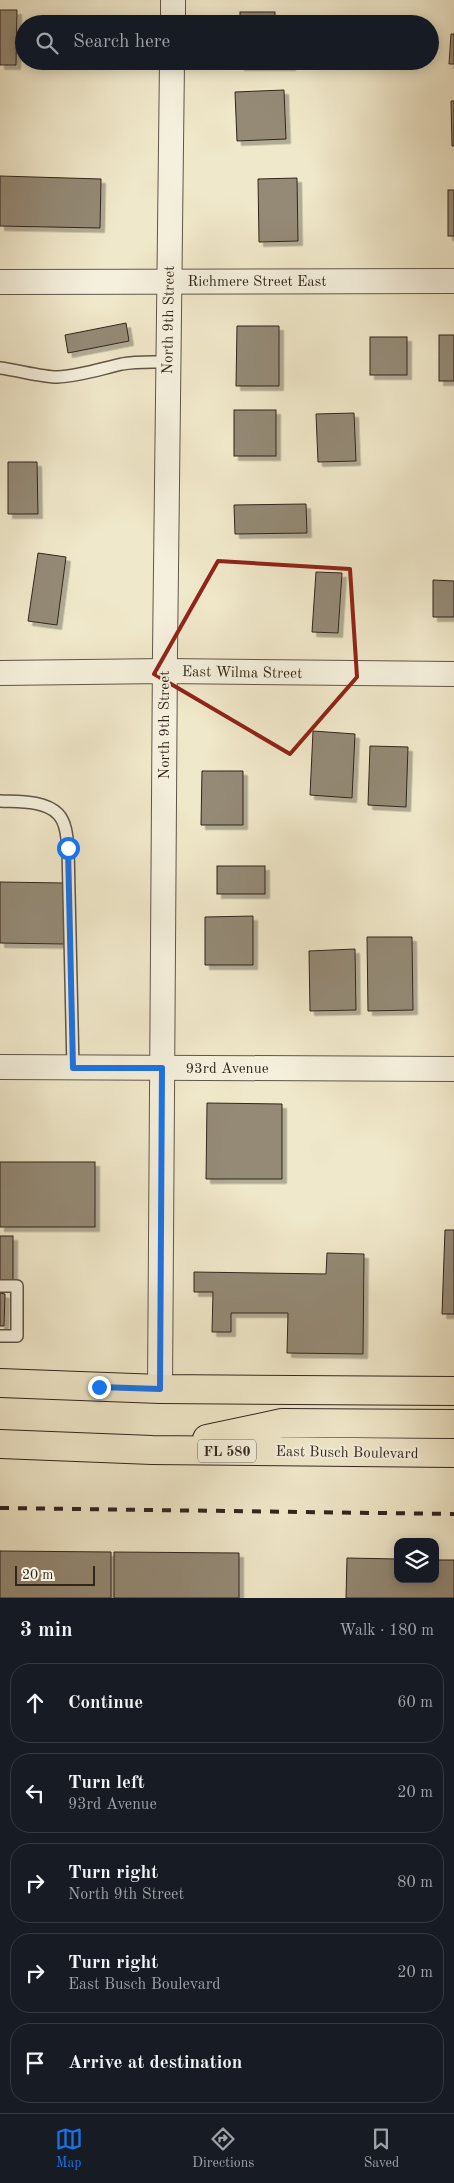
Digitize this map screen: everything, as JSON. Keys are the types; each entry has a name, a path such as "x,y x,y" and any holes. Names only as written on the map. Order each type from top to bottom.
{"main road":[{"path":"0,1383 160,1389 454,1391"},
{"path":"152,1450 282,1423 454,1424"},
{"name":"East Busch Boulevard","path":"0,1444 152,1450 454,1453"}],"street":[{"path":"173,15 174,0"},
{"name":"North 9th Street","path":"160,1389 172,70"},
{"name":"Richmere Street East","path":"0,282 454,281"},
{"name":"East Wilma Street","path":"0,673 165,671 454,674"},
{"name":"93rd Avenue","path":"0,1067 454,1069"}],"lane":[{"path":"0,368 55,377 85,374 139,362 168,362"},
{"path":"0,802 37,803 58,814 65,827 68,848 73,1068"},
{"path":"0,1286 17,1286 17,1336 0,1336"}],"highlighted area":[{"path":"218,561 350,569 357,677 290,754 154,674"}],"building":[{"path":"0,10 17,10 17,15 15,15 15,65 0,65"},
{"path":"240,12 275,12 275,15 240,15"},
{"path":"451,34 454,34 454,64 449,64"},
{"path":"284,90 286,139 237,141 235,92"},
{"path":"451,101 454,101 454,146 452,146"},
{"path":"0,176 101,179 100,228 0,226"},
{"path":"297,178 298,241 259,242 258,179"},
{"path":"448,190 454,190 454,236 448,236"},
{"path":"126,323 129,341 68,353 65,335"},
{"path":"237,326 279,326 279,386 236,386"},
{"path":"439,335 454,335 454,381 439,381"},
{"path":"370,337 407,337 407,375 370,375"},
{"path":"234,410 276,410 276,456 234,456"},
{"path":"354,413 356,461 318,462 316,414"},
{"path":"8,462 37,462 38,514 8,514"},
{"path":"306,504 307,533 235,534 234,505"},
{"path":"38,553 66,557 57,625 28,621"},
{"path":"316,572 342,573 338,633 312,632"},
{"path":"433,580 454,581 454,617 433,617"},
{"path":"313,731 355,734 352,798 310,795"},
{"path":"370,746 408,747 406,807 368,805"},
{"path":"202,771 243,771 243,825 201,825"},
{"path":"217,866 265,866 265,894 217,894"},
{"path":"0,882 64,883 64,944 0,943"},
{"path":"253,916 253,965 205,965 205,917"},
{"path":"367,937 412,937 413,1010 368,1011"},
{"path":"355,949 356,1010 310,1011 309,951"},
{"path":"207,1103 282,1104 282,1179 206,1179"},
{"path":"0,1162 95,1162 95,1227 0,1227"},
{"path":"445,1230 454,1230 454,1314 442,1314"},
{"path":"0,1236 13,1236 13,1280 0,1280"},
{"path":"327,1253 364,1254 363,1354 287,1353 288,1313 231,1313 231,1332 212,1332 213,1292 194,1292 194,1272 326,1274"},
{"path":"0,1293 5,1294 4,1326 0,1326"},
{"path":"0,1551 111,1552 111,1598 0,1598"},
{"path":"114,1552 239,1553 239,1598 114,1598"},
{"path":"347,1558 394,1559 394,1583 439,1583 439,1560 454,1560 454,1598 346,1598"}],"railway":[{"path":"0,1508 454,1514"}],"route":[{"path":"68,848 73,1068 162,1068 160,1389 99,1387"}]}
